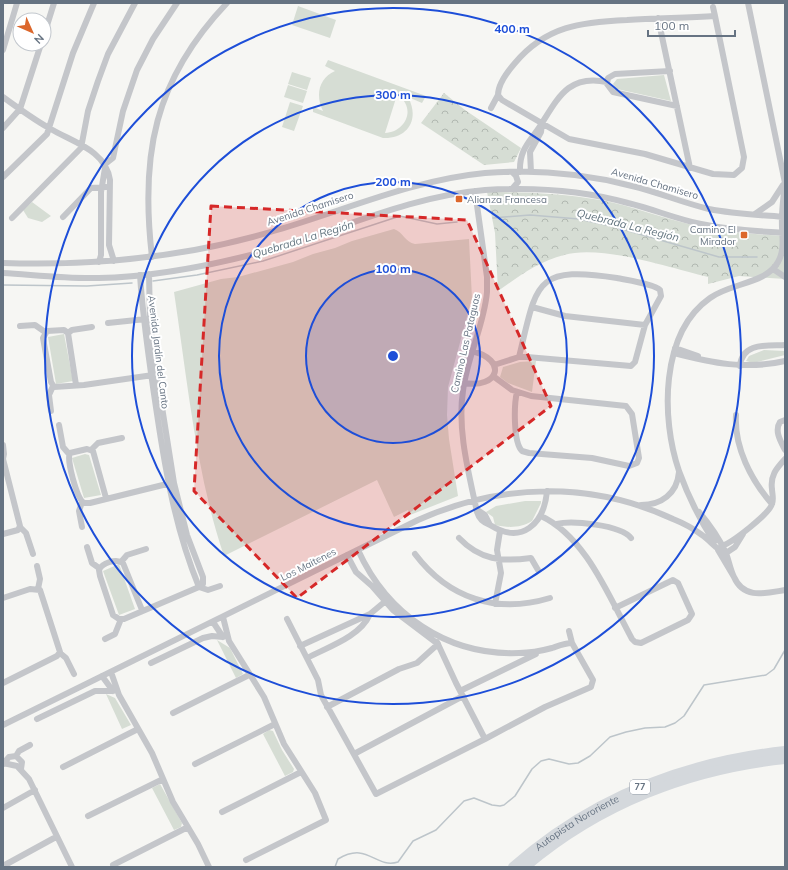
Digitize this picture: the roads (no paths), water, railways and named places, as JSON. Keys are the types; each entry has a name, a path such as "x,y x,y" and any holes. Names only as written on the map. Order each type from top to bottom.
{"highway":[{"name":"Autopista Nororiente","path":"513,867 578,819 608,801 642,786 675,773 720,761 785,751"},
{"name":"Autopista Nororiente","path":"525,867 587,823 637,796 714,771 785,759"}],"street":[{"path":"3,50 16,3"},
{"path":"3,177 47,134 73,52 94,3"},
{"path":"12,218 78,152 82,145 85,125 108,54 135,3"},
{"path":"99,262 104,167 113,158 123,111 137,70 153,39 177,3"},
{"path":"152,257 148,221 147,185 150,156 156,124 168,91 184,60 206,27 227,3"},
{"path":"748,3 785,182 782,229 785,233 781,255 773,269 760,278 725,289 704,302 685,325 675,351 669,380 669,415 672,441 679,471 698,516 720,548 734,577 743,588 752,593 768,594 785,590"},
{"path":"498,95 502,100 569,139 627,149 690,168 728,176 737,174 744,163 713,7"},
{"path":"490,108 498,95 504,78 518,60 535,44 568,26 590,22 715,16"},
{"path":"658,18 690,168"},
{"path":"3,128 20,109 38,52"},
{"path":"670,72 615,74 609,77 607,82 608,87 613,92 677,106"},
{"path":"520,172 521,155 542,124 554,102 571,86 591,80 607,82"},
{"path":"3,97 50,128 82,145 96,155 108,173 110,187 109,245 114,261"},
{"path":"531,172 530,152 541,132 542,124"},
{"path":"512,172 516,176 518,182 512,189"},
{"name":"Avenida Chamisero","path":"3,263 71,264 152,257 193,251 254,237 412,186 474,174 531,172 570,174 605,180 651,191 701,207 783,217"},
{"path":"754,214 772,202 785,182"},
{"path":"63,217 91,188 110,187"},
{"path":"3,273 99,278 149,274 200,266 258,253 411,203 475,191 512,189 558,190 584,194 628,202 702,224 735,230 785,233"},
{"name":"Camino Las Pataguas","path":"475,191 488,288 485,305 464,383 462,400 464,434 476,509 485,515 490,526 500,531"},
{"path":"69,277 66,270 71,264"},
{"path":"773,269 785,277"},
{"name":"Avenida Jardín del Canto","path":"146,319 149,274"},
{"path":"494,365 519,357 632,366 635,362 645,324 661,296 660,290 653,286 617,278 571,274 558,275 546,281 540,287 536,295 519,357"},
{"name":"Avenida Jardín del Canto","path":"140,275 171,483 184,536 203,577 203,584 200,587"},
{"path":"532,307 565,316 645,324"},
{"path":"108,323 146,319"},
{"path":"20,326 35,325 45,332"},
{"path":"68,333 72,330 92,327"},
{"path":"45,332 51,330 64,330 68,333"},
{"path":"45,332 43,338 53,386 49,395 51,411"},
{"path":"68,333 76,385"},
{"path":"740,366 745,354 755,347 785,345"},
{"path":"464,383 482,384 493,376 494,365 486,355 472,351"},
{"path":"675,351 703,359 740,366 754,366 785,361"},
{"path":"53,386 58,388 76,385 84,386 154,375"},
{"path":"493,376 517,392 535,397 626,406 632,414 639,458 637,463 629,466 592,458 522,451 517,442 515,402 517,392"},
{"path":"736,414 736,429 747,465 759,487 772,504"},
{"path":"785,420 780,422 778,427 780,441 785,450"},
{"path":"59,426 63,447 69,454 68,459 78,496 82,502 88,503 171,483"},
{"path":"69,454 80,450 91,450 98,443 122,438"},
{"path":"3,445 3,459 20,527 26,533 33,554"},
{"path":"91,450 94,455 106,498"},
{"path":"720,548 745,532 767,511 772,504 771,482 774,472 785,458"},
{"name":"Los Maitenes","path":"638,504 656,504 668,497 676,486 679,471"},
{"path":"759,487 771,482"},
{"path":"495,604 501,573 497,550 500,531 513,533 530,527 541,516 546,506 547,490"},
{"name":"Los Maitenes","path":"3,725 347,555 431,515 474,500 504,494 547,490 587,493 638,504 685,524 720,548"},
{"path":"82,502 79,511 82,527"},
{"path":"541,516 556,524 570,538 586,558 614,608 632,639 639,643 688,620 692,614 678,583 673,580 614,608"},
{"path":"556,524 596,525 620,531 631,538"},
{"path":"3,534 18,530 20,527"},
{"path":"726,554 735,547 745,532"},
{"path":"459,538 479,553 498,560 515,561 530,558 538,570"},
{"path":"87,547 92,563 99,568 100,576 113,615 121,619"},
{"path":"121,562 126,554 146,548"},
{"path":"720,548 726,554 734,577"},
{"path":"358,550 369,572 387,600 404,620 438,644"},
{"path":"416,554 432,573 451,588 468,597 495,604 522,605 550,598"},
{"path":"347,555 356,572 387,600 412,620 437,636 460,646 482,651 521,653 545,650 572,643"},
{"path":"99,568 115,561 121,562 124,565 142,610"},
{"path":"37,566 40,579 38,589 42,594 60,653 66,658 74,674"},
{"path":"105,639 115,634 121,619 200,587 208,590 220,586"},
{"path":"3,598 30,589 38,589"},
{"path":"300,646 370,614 387,600"},
{"path":"307,658 358,631 365,624 370,614"},
{"path":"223,617 229,641 264,697 284,744 318,798 326,820 246,860"},
{"path":"287,619 318,680 319,690 327,707 376,794 485,740 545,707 591,687 592,680 572,643 569,631"},
{"path":"213,622 223,637 229,641"},
{"path":"151,663 203,638 212,636 223,637"},
{"path":"437,636 438,644 461,694 485,740"},
{"path":"327,707 399,670 418,663 438,644"},
{"path":"354,754 520,661 545,650"},
{"path":"3,683 57,656 60,653"},
{"path":"520,661 522,658 521,653"},
{"path":"111,672 119,695 152,753 163,779 209,867"},
{"path":"173,713 249,675"},
{"path":"102,676 113,691 119,695"},
{"path":"37,719 95,691 113,691"},
{"path":"194,764 276,724"},
{"path":"63,767 138,730"},
{"path":"16,756 19,751 30,745"},
{"path":"4,763 9,757 16,756 21,760 21,769"},
{"path":"4,763 14,764 21,769 35,790 56,837 72,867"},
{"path":"222,812 301,772"},
{"path":"88,816 163,779"},
{"path":"3,808 35,790"},
{"path":"113,864 188,827"},
{"path":"3,866 56,837"}],"waterway":[{"name":"Quebrada La Región","path":"493,218 530,215 579,219 615,227 719,257 757,257"},
{"name":"Quebrada La Región","path":"153,281 197,275 263,261 400,216 437,224 457,222"},
{"name":"Quebrada La Región","path":"3,285 87,286 132,283"},
{"path":"335,867 338,859 348,854 357,853 364,854 383,862 398,862 413,841 436,830 464,801 474,798 492,805 504,805 515,796 532,769 541,761 549,759 569,764 578,763 590,756 610,737 645,728 665,727 675,723 684,716 704,685 766,675 774,669 785,650"}],"place":[{"name":"Alianza Francesa","path":"459,199"},
{"name":"Camino El Mirador","path":"744,235"}]}
